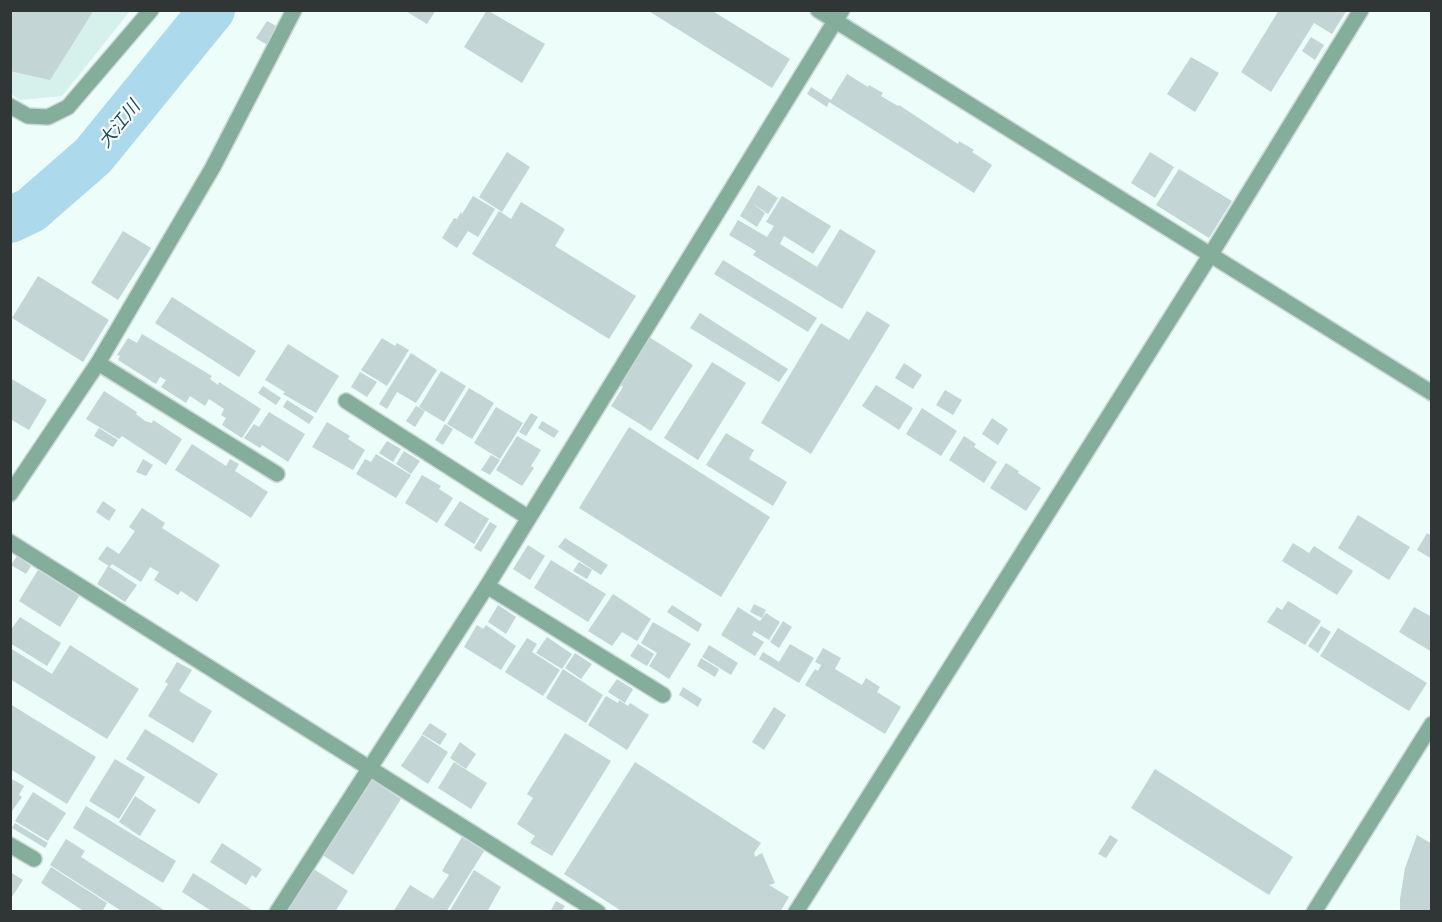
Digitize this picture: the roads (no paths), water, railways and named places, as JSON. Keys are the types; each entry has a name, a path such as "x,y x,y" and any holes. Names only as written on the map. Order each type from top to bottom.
{"street":[{"path":"10,106 28,116 48,117 68,107 151,10"},
{"path":"10,494 98,363 213,167 294,10"},
{"path":"818,10 839,16 1431,393"},
{"path":"796,912 1211,254 1361,10"},
{"path":"277,912 487,586 839,16"},
{"path":"98,363 277,474"},
{"path":"346,401 529,518"},
{"path":"10,542 598,912"},
{"path":"487,586 663,695"},
{"path":"1314,912 1431,724"},
{"path":"10,844 34,859"}],"waterway":[{"name":"大江川","path":"10,220 31,210 93,156 212,10"}]}
